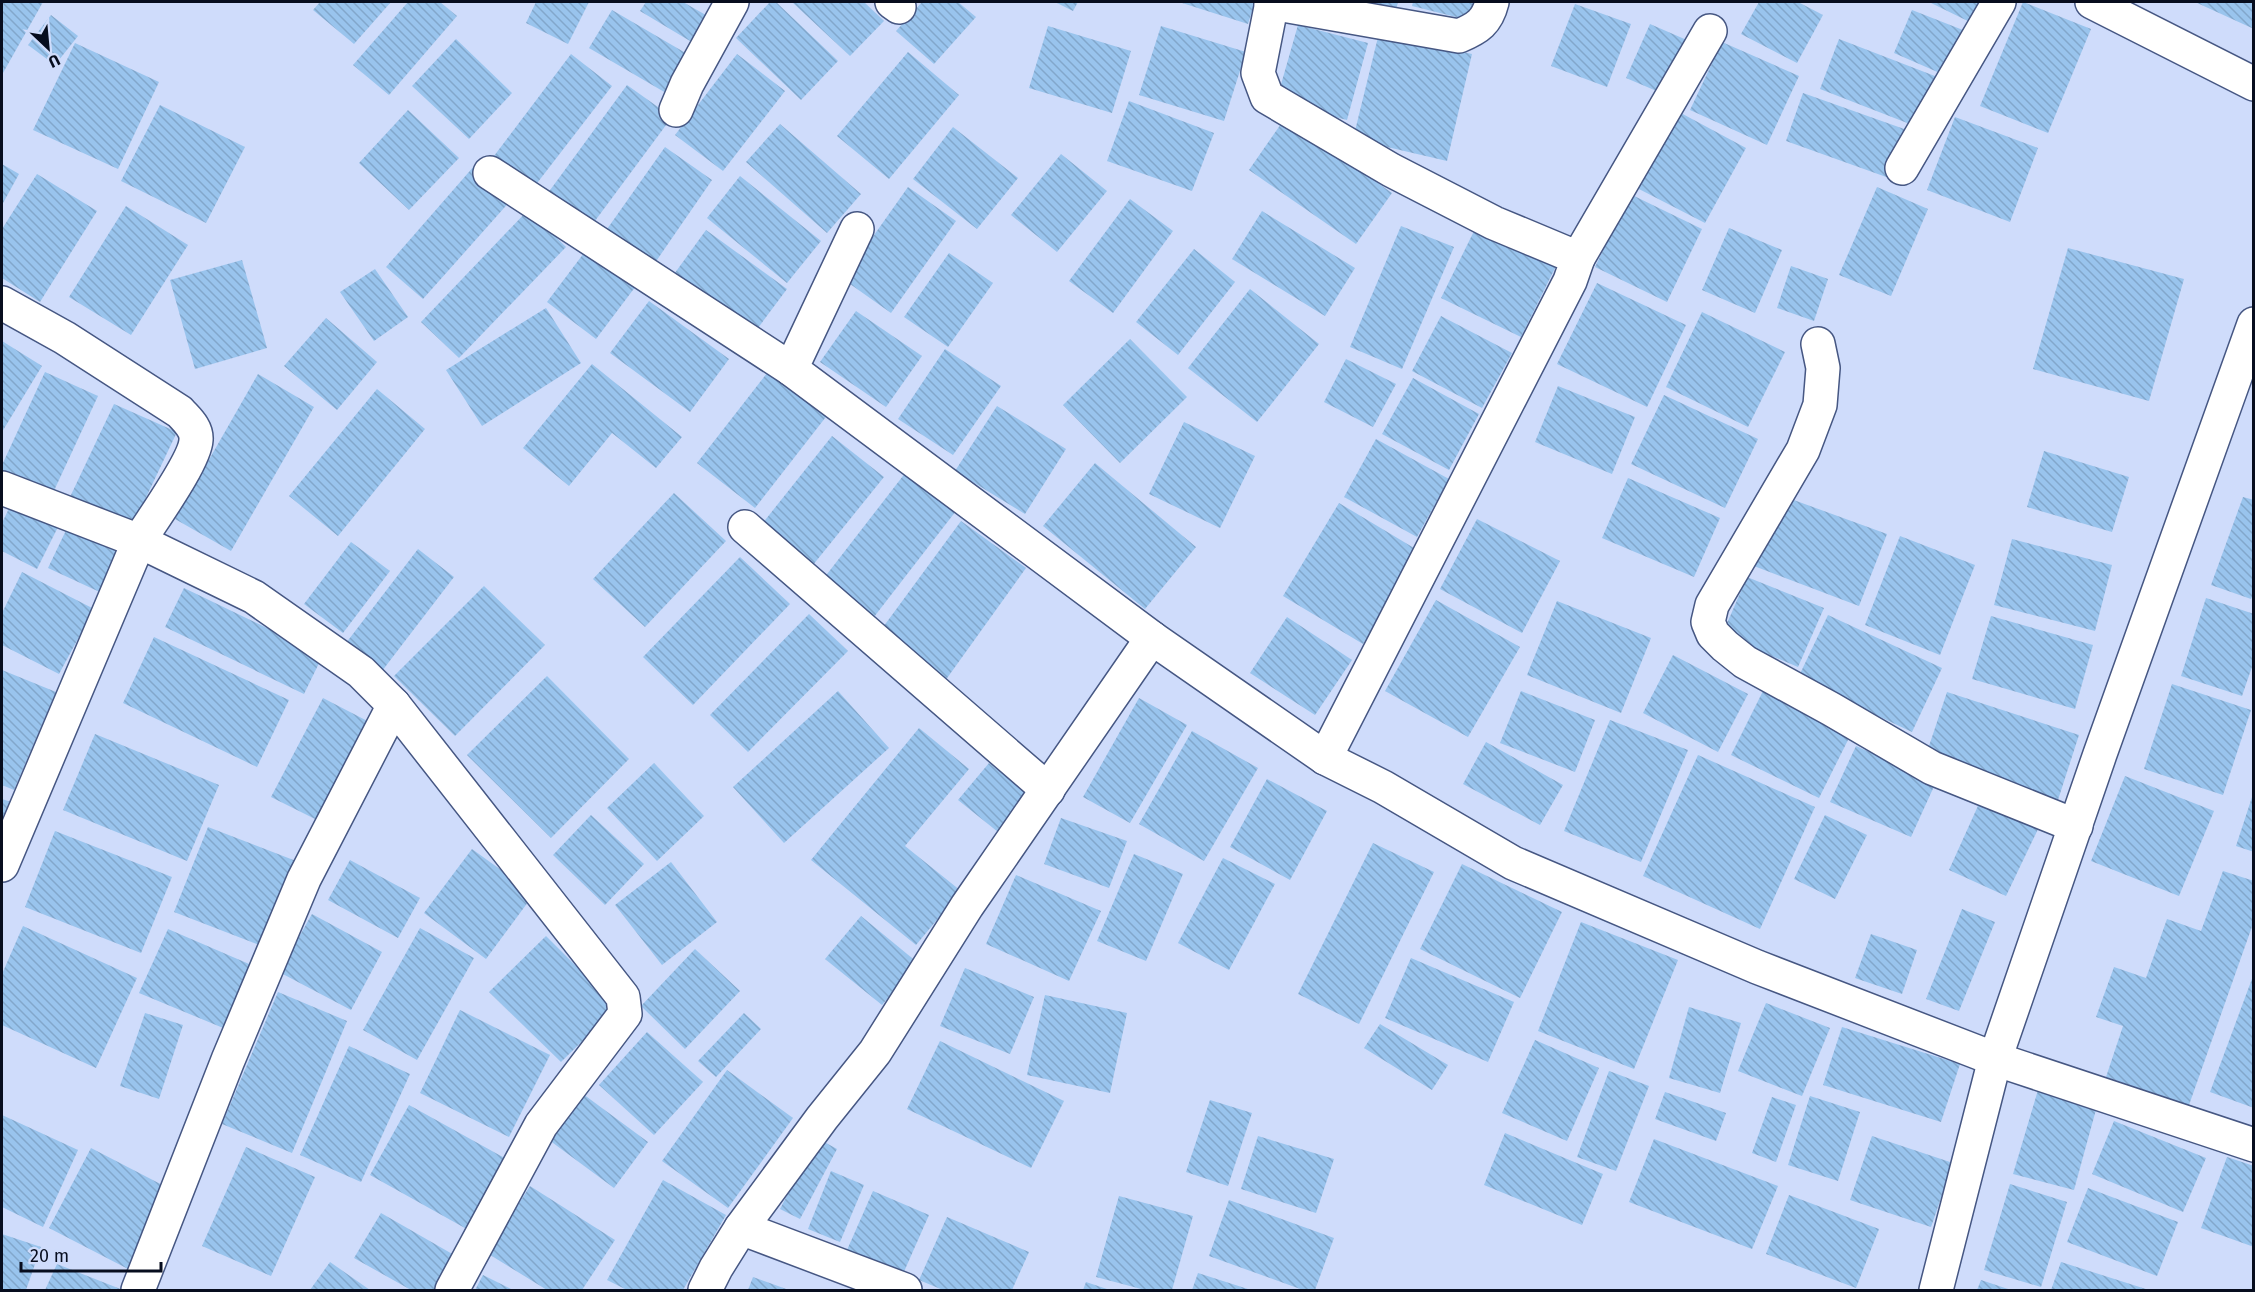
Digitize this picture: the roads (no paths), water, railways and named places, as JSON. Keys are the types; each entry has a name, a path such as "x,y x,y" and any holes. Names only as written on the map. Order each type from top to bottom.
{"street":[{"path":"1492,2 1490,12 1478,28 1459,36 1272,2 1258,73 1267,97 1391,170 1494,223 1578,258"},
{"path":"1902,168 1999,2"},
{"path":"2092,2 2253,84"},
{"path":"676,110 728,3"},
{"path":"1325,758 1570,281 1578,258 1710,32"},
{"path":"490,173 791,369 1152,638 1325,758 1383,788 1513,863 1757,968 1995,1059 2253,1145"},
{"path":"791,369 857,229"},
{"path":"2,303 64,338 180,412 193,426 196,439 192,457 139,541 2,866"},
{"path":"1936,1290 1995,1059 2253,324"},
{"path":"1818,344 1823,368 1820,405 1803,450 1712,604 1708,622 1713,634 1745,662 1932,768 2076,826"},
{"path":"2,488 139,541 254,597 361,672 394,705 623,997 625,1014 541,1125 452,1290"},
{"path":"745,527 1048,790"},
{"path":"705,1290 741,1228 822,1118 875,1052 967,906 1152,638"},
{"path":"138,1290 228,1060 304,879 394,705"},
{"path":"741,1228 906,1290"}]}
